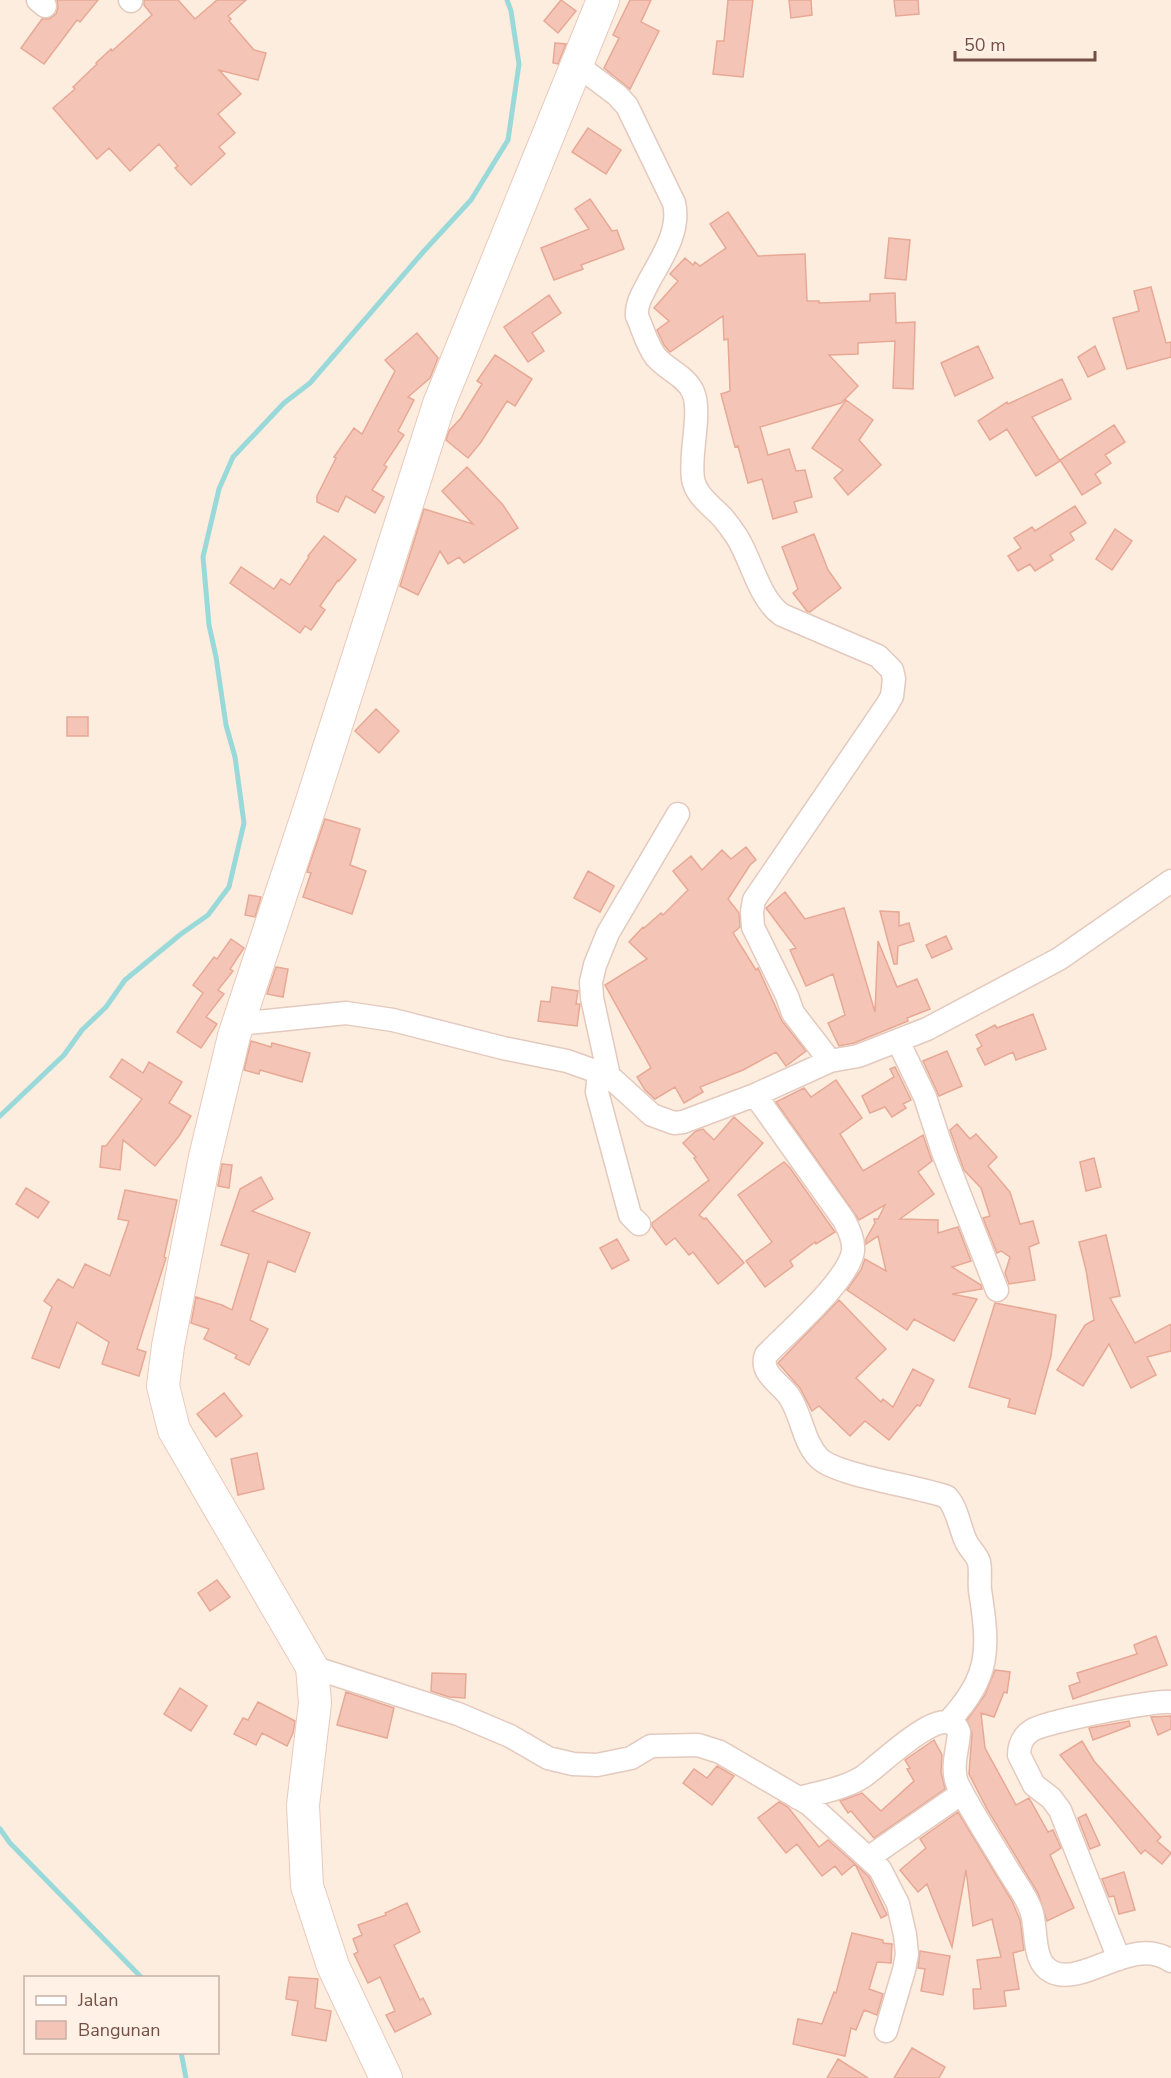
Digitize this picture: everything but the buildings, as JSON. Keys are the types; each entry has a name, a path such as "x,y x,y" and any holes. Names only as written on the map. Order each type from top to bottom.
{"street":[{"path":"386,2078 333,1966 307,1886 303,1805 315,1702 312,1667 174,1430 163,1386 168,1346 205,1157 238,1024 439,404 603,0"},
{"path":"577,64 617,95 627,106 674,202 676,213 672,235 636,309 637,316 657,358 692,389 695,411 692,466 694,482 699,493 705,502 725,519 748,557 773,609 878,656 892,670 894,679 892,696 887,705 754,900 752,912 753,927 793,1013 830,1061"},
{"path":"639,1224 630,1215 597,1092 604,1074 591,982 608,933 678,814"},
{"path":"238,1024 346,1013 393,1020 503,1048 567,1061 604,1074 652,1115 674,1123 683,1122 755,1095 830,1061 858,1056 927,1029 1059,959 1171,881"},
{"path":"898,1041 925,1097 942,1152 997,1290"},
{"path":"755,1095 844,1220 851,1234 853,1250 850,1262 840,1280 766,1355 763,1363 765,1370 790,1398 818,1457 836,1468 946,1497 953,1505 966,1543 980,1564 978,1578 986,1624 985,1655 979,1678 973,1692 949,1721 924,1730 905,1742 862,1778 798,1798"},
{"path":"312,1667 458,1714 510,1736 548,1758 573,1764 597,1765 631,1758 651,1746 698,1745 720,1752 809,1804 880,1869 898,1904 907,1954 886,2031"},
{"path":"1119,1959 1060,1810 1051,1798 1034,1785 1019,1755 1019,1749 1028,1733 1034,1729 1074,1718 1171,1702"},
{"path":"949,1721 958,1727 959,1732 953,1774 1031,1909 1038,1956 1042,1963 1051,1972 1060,1974 1074,1973 1137,1953 1152,1953 1171,1961"},
{"path":"868,1858 962,1793"}],"waterway":[{"path":"0,1116 64,1055 82,1030 106,1007 125,980 208,915 229,887 244,823 235,757 226,725 209,625 203,557 219,489 233,457 284,403 310,383 471,200 508,140 519,64 511,11 507,0"},
{"path":"0,1829 10,1843 140,1976"},
{"path":"181,2054 186,2078"}]}
